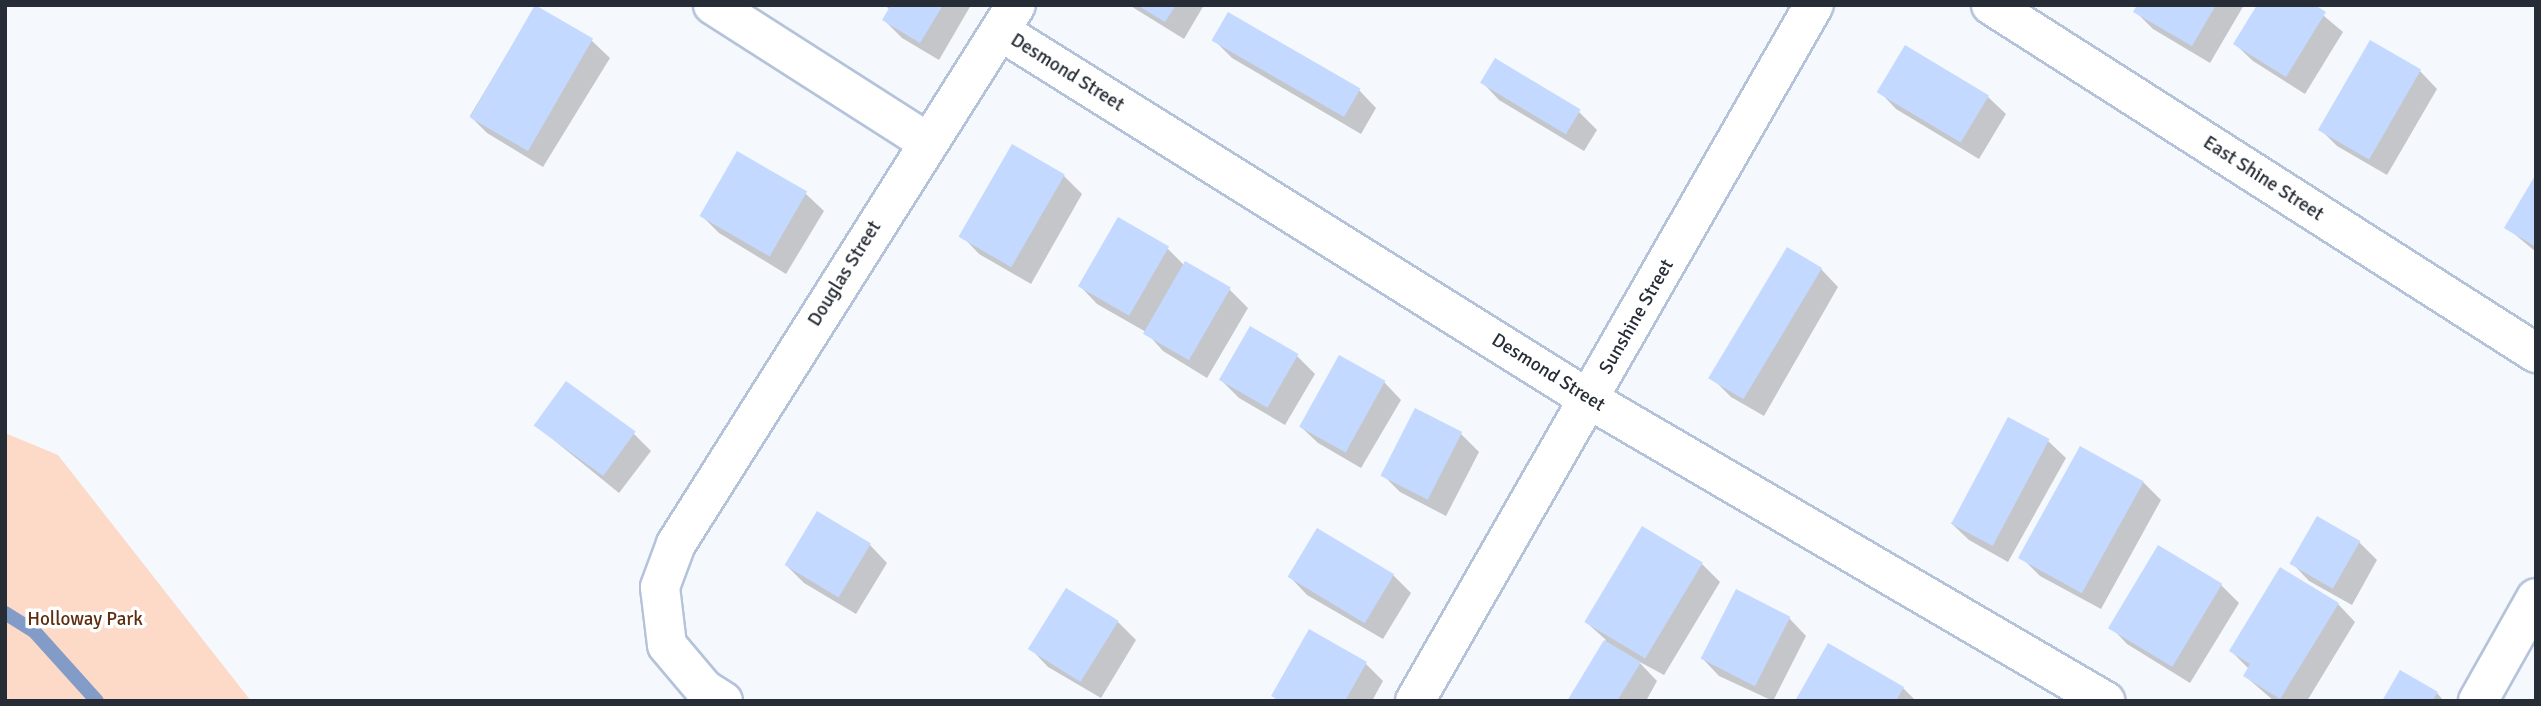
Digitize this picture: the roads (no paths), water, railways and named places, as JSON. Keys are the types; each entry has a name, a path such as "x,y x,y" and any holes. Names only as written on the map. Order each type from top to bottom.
{"street":[{"path":"713,5 927,142"},
{"name":"Sunshine Street","path":"1415,701 1590,400 1814,5"},
{"name":"East Shine Street","path":"1991,5 2536,354"},
{"name":"Douglas Street","path":"723,701 704,690 667,645 660,587 676,544 927,142 1008,18"},
{"name":"Desmond Street","path":"1008,18 1590,400 2105,701"},
{"path":"2478,701 2536,598"}],"waterway":[{"path":"5,613 34,631 97,701"}],"park label":[{"name":"Holloway Park","path":"85,620"}]}
